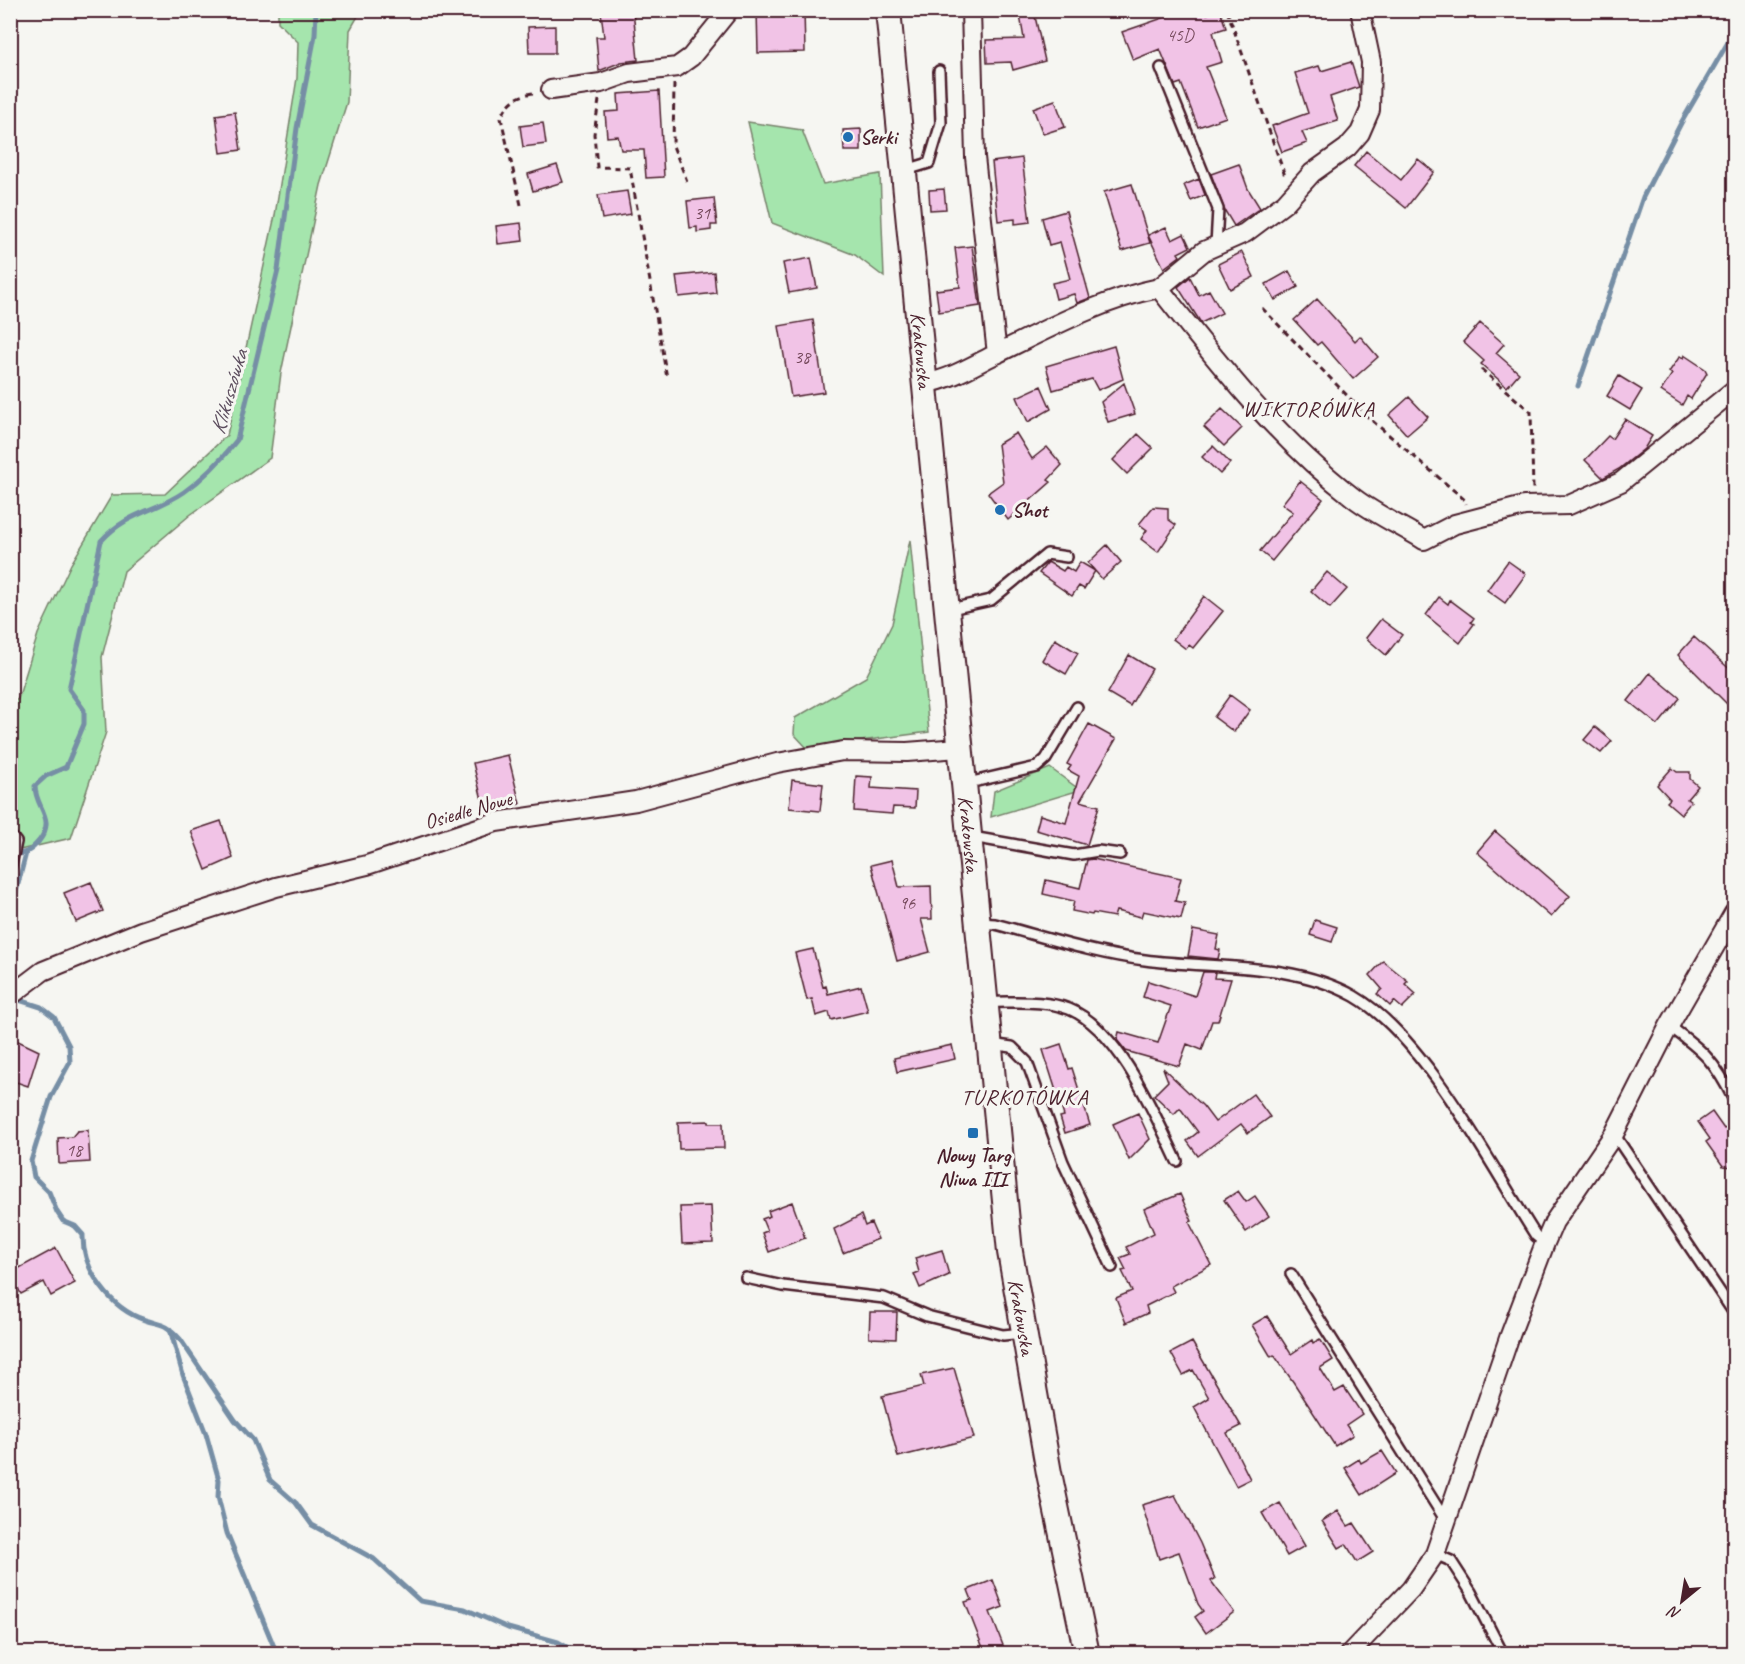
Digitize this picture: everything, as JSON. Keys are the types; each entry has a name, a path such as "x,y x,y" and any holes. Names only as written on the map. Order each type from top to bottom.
{"main road":[{"name":"Krakowska","path":"888,10 983,1002 1010,1252 1087,1653"}],"street":[{"path":"551,90 601,83 629,74 677,67 691,57 729,10"},
{"path":"971,10 975,157 997,354"},
{"path":"924,384 953,377 997,354 1128,294 1159,288 1204,251 1245,232 1293,195 1312,173 1347,148 1360,133 1370,110 1371,62 1360,10"},
{"path":"1159,288 1251,403 1355,499 1424,540 1468,521 1531,506 1569,505 1621,482 1734,390"},
{"name":"Osiedle Nowe","path":"12,994 43,971 141,931 276,887 367,865 496,822 636,801 777,763 843,751 908,752 959,748"},
{"path":"1349,1653 1411,1589 1436,1554 1509,1338 1554,1222 1614,1134 1669,1026 1734,913"}],"lane":[{"path":"1161,68 1218,209 1216,245"},
{"path":"903,171 929,163 941,123 939,71"},
{"path":"946,610 991,600 1047,554 1067,557"},
{"path":"962,784 1037,767 1046,759 1077,707"},
{"path":"10,836 16,842 10,869"},
{"path":"967,836 1074,855 1098,851 1120,854"},
{"path":"976,923 995,924 1142,960 1275,971 1324,983 1354,996 1387,1021 1412,1048 1453,1104 1536,1236 1545,1242"},
{"path":"983,1002 1054,1005 1069,1009 1095,1026 1120,1056 1144,1092 1177,1161"},
{"path":"1669,1026 1702,1049 1715,1065 1734,1100"},
{"path":"988,1044 1012,1047 1027,1062 1064,1162 1112,1267"},
{"path":"1614,1134 1734,1313"},
{"path":"1290,1274 1448,1523"},
{"path":"746,1278 783,1287 884,1298 927,1316 992,1333 1003,1335 1024,1333"},
{"path":"1436,1554 1451,1561 1471,1592 1503,1653"}],"path":[{"path":"1227,10 1293,195"},
{"path":"677,67 673,88 673,146 687,182"},
{"path":"601,83 594,134 597,167 630,168 667,378"},
{"path":"521,205 501,118 506,106 519,96 551,90"},
{"path":"1262,308 1369,418 1465,500 1468,521"},
{"path":"1481,369 1531,412 1534,479 1531,506"}],"green space":[{"path":"278,11 361,11 350,30 347,102 321,185 281,373 270,458 190,515 124,571 102,657 106,732 71,838 11,852 10,704 18,699 38,634 71,564 112,495 165,494 227,435 275,215 297,78 298,42 278,22"},
{"path":"748,122 802,130 823,184 880,174 884,277 855,255 772,223"},
{"path":"910,540 929,732 807,748 794,734 795,718 866,677 892,624"},
{"path":"1050,768 1080,790 991,817 994,791"}],"building":[{"path":"633,10 638,60 621,62 599,71 596,37 604,37 601,12"},
{"path":"757,10 804,10 805,52 758,53"},
{"path":"1186,10 1205,10 1207,14 1220,10 1226,28 1213,32 1222,62 1206,67 1226,117 1198,127 1181,83 1175,85 1160,49 1133,60 1122,32"},
{"path":"1034,12 1045,61 1013,70 1011,62 987,63 986,40 1024,39 1020,15"},
{"path":"555,26 555,53 529,53 528,27"},
{"path":"1351,62 1359,87 1330,97 1338,121 1302,132 1307,143 1282,152 1272,126 1308,113 1295,73 1319,66 1321,71"},
{"path":"659,91 664,177 646,178 644,150 621,150 618,136 607,137 605,112 619,111 618,94"},
{"path":"1055,100 1065,127 1043,134 1033,108"},
{"path":"235,112 241,150 221,153 216,115"},
{"path":"543,123 546,144 523,147 520,126"},
{"path":"861,129 861,151 844,151 843,130"},
{"path":"1366,151 1401,180 1418,159 1434,172 1406,208 1354,166"},
{"path":"1022,158 1030,222 1015,224 1015,219 998,221 992,162"},
{"path":"1239,164 1248,189 1260,208 1234,226 1225,211 1211,174"},
{"path":"557,165 563,182 533,191 528,174"},
{"path":"1199,179 1205,195 1191,201 1184,185"},
{"path":"1132,184 1150,243 1122,251 1104,192"},
{"path":"944,189 946,209 930,210 929,190"},
{"path":"627,191 631,214 602,219 598,195"},
{"path":"714,198 717,225 711,225 711,230 697,232 697,227 690,228 687,201"},
{"path":"1066,211 1090,298 1077,303 1074,294 1056,299 1052,283 1070,279 1060,242 1049,245 1042,218"},
{"path":"521,223 523,241 498,244 496,226"},
{"path":"1166,227 1172,240 1184,234 1190,247 1178,253 1180,256 1164,268 1148,235"},
{"path":"972,246 980,306 939,312 936,290 960,287 955,248"},
{"path":"1242,252 1254,277 1230,289 1218,264"},
{"path":"811,258 817,288 789,293 783,263"},
{"path":"1289,271 1298,287 1275,300 1266,284"},
{"path":"714,272 716,293 679,297 676,276"},
{"path":"1190,277 1199,295 1209,290 1222,313 1201,323 1178,287"},
{"path":"1317,299 1355,341 1360,336 1378,357 1353,379 1321,342 1317,345 1294,320"},
{"path":"813,320 824,392 791,397 779,326"},
{"path":"1480,323 1504,344 1496,353 1519,373 1507,387 1481,364 1484,361 1463,342"},
{"path":"1114,346 1123,379 1098,390 1092,379 1053,390 1046,366"},
{"path":"1684,355 1705,369 1707,373 1691,399 1687,396 1682,405 1661,391 1672,374 1669,372 1680,356 1683,358"},
{"path":"1619,376 1642,390 1630,410 1607,396"},
{"path":"1124,383 1135,414 1108,422 1101,402"},
{"path":"1041,386 1051,409 1028,422 1017,397"},
{"path":"1409,397 1428,417 1407,435 1389,415"},
{"path":"1222,409 1242,428 1224,446 1204,427"},
{"path":"1625,419 1652,436 1644,449 1619,469 1603,478 1585,460 1608,436 1612,439"},
{"path":"1016,433 1032,459 1047,447 1062,465 1048,480 1051,482 1008,520 988,493 1003,482 998,444"},
{"path":"1138,434 1153,448 1127,474 1113,460"},
{"path":"1213,446 1230,463 1220,474 1202,457"},
{"path":"1300,481 1323,499 1272,561 1260,551 1293,512 1282,504"},
{"path":"1153,507 1168,508 1168,519 1176,525 1158,552 1141,539 1147,530 1139,524"},
{"path":"1107,545 1121,562 1102,579 1088,563"},
{"path":"1508,561 1526,574 1505,603 1487,590"},
{"path":"1048,562 1063,571 1066,567 1074,572 1080,562 1095,571 1084,589 1079,586 1072,596 1039,573"},
{"path":"1327,572 1347,589 1330,608 1311,591"},
{"path":"1204,596 1223,611 1193,648 1189,645 1186,649 1173,639"},
{"path":"1439,597 1448,604 1450,600 1474,618 1471,622 1474,624 1460,643 1426,615"},
{"path":"1381,619 1402,635 1386,655 1366,638"},
{"path":"1694,637 1734,673 1734,711 1678,655"},
{"path":"1055,639 1078,653 1066,674 1042,660"},
{"path":"1129,655 1152,669 1130,706 1108,693"},
{"path":"1650,673 1680,698 1658,725 1628,701"},
{"path":"1230,695 1250,710 1234,732 1214,717"},
{"path":"1089,724 1116,739 1080,801 1099,806 1087,845 1036,830 1040,815 1066,823 1079,776 1068,770 1071,766 1067,764"},
{"path":"1595,727 1612,741 1601,753 1584,740"},
{"path":"508,755 520,804 485,812 473,763"},
{"path":"1672,768 1677,772 1690,772 1690,779 1698,786 1687,799 1691,802 1681,814 1667,802 1670,799 1657,785"},
{"path":"856,776 872,777 871,788 916,791 915,808 893,807 892,814 854,811"},
{"path":"792,780 823,784 820,811 789,808"},
{"path":"221,821 233,858 206,870 191,831"},
{"path":"1495,831 1570,896 1551,917 1477,852"},
{"path":"1093,859 1181,878 1175,901 1185,903 1181,919 1143,911 1141,917 1116,911 1114,917 1093,913 1092,915 1072,911 1074,901 1043,894 1046,880 1080,888 1087,860"},
{"path":"892,860 899,887 931,886 932,919 921,919 930,952 897,961 871,865"},
{"path":"91,882 103,911 76,922 64,893"},
{"path":"1315,920 1337,927 1332,942 1310,935"},
{"path":"1193,930 1219,935 1216,949 1220,950 1218,959 1188,956"},
{"path":"813,949 823,987 826,986 828,994 861,986 868,1011 831,1020 829,1012 816,1016 812,999 807,1000 795,953"},
{"path":"1383,961 1408,981 1405,984 1416,994 1402,1008 1394,1001 1390,1006 1377,994 1382,989 1370,975"},
{"path":"1203,972 1215,972 1214,978 1231,979 1218,1021 1212,1021 1202,1050 1187,1044 1179,1066 1126,1051 1117,1040 1119,1032 1158,1043 1171,1006 1143,997 1148,981 1195,996"},
{"path":"16,1040 39,1051 28,1086 10,1080 10,1057"},
{"path":"1061,1044 1069,1069 1072,1068 1090,1125 1065,1133 1060,1117 1064,1116 1043,1050"},
{"path":"952,1045 955,1059 897,1072 894,1058"},
{"path":"1163,1068 1203,1106 1215,1122 1253,1094 1270,1117 1248,1133 1241,1124 1198,1156 1187,1141 1198,1132 1180,1108 1174,1114 1154,1095 1168,1081"},
{"path":"1712,1112 1724,1129 1728,1126 1734,1135 1734,1167 1723,1166 1706,1142 1710,1139 1698,1122"},
{"path":"1138,1113 1150,1139 1129,1160 1113,1124"},
{"path":"709,1121 709,1123 723,1123 724,1148 679,1149 678,1122"},
{"path":"88,1130 90,1162 59,1164 58,1138 72,1137 77,1131"},
{"path":"1238,1191 1246,1202 1255,1196 1269,1216 1246,1232 1224,1200"},
{"path":"1180,1194 1192,1221 1189,1222 1211,1265 1171,1286 1174,1292 1146,1306 1148,1313 1126,1323 1116,1298 1132,1291 1122,1271 1126,1270 1120,1258 1130,1254 1126,1247 1154,1233 1144,1209"},
{"path":"792,1202 805,1238 769,1252 762,1233 767,1231 762,1219 770,1216 768,1211"},
{"path":"711,1206 713,1243 682,1244 680,1207"},
{"path":"861,1215 865,1226 871,1223 878,1239 843,1253 834,1229"},
{"path":"56,1248 75,1283 51,1296 44,1282 21,1294 10,1273"},
{"path":"942,1250 949,1275 920,1288 914,1274 919,1272 915,1258"},
{"path":"870,1312 897,1312 896,1339 869,1338"},
{"path":"1267,1316 1291,1354 1312,1340 1313,1343 1320,1339 1333,1360 1320,1368 1335,1392 1344,1387 1362,1414 1346,1425 1353,1435 1335,1446 1274,1355 1271,1357 1252,1325"},
{"path":"1192,1342 1241,1426 1227,1433 1250,1479 1236,1486 1194,1407 1209,1398 1193,1370 1183,1375 1171,1353"},
{"path":"954,1368 974,1438 898,1457 882,1396 924,1386 921,1375"},
{"path":"1382,1451 1396,1473 1362,1495 1345,1468 1359,1459 1361,1463"},
{"path":"1175,1495 1200,1543 1215,1579 1211,1581 1234,1612 1206,1633 1195,1617 1203,1611 1198,1604 1179,1552 1159,1559 1142,1505"},
{"path":"1280,1503 1305,1546 1287,1556 1262,1513"},
{"path":"1338,1511 1348,1526 1354,1523 1373,1552 1357,1562 1346,1544 1339,1548 1322,1521"},
{"path":"993,1580 1003,1607 990,1612 1006,1653 985,1653 965,1602 972,1600 968,1590"}],"waterway":[{"name":"Klikuszówka","path":"19,854 35,846 46,826 46,819 35,786 46,776 66,767 84,724 84,710 69,689 101,541 121,524 173,499 191,487 237,440 278,270 297,128 315,35 316,10"},
{"path":"1578,386 1643,197 1681,123 1734,32"},
{"path":"10,915 26,853"},
{"path":"13,998 41,1007 54,1017 69,1046 70,1062 51,1097 31,1161 34,1177 49,1192 63,1221 75,1226 83,1235 87,1262 110,1298 133,1315 171,1330 180,1339 235,1420 253,1440 270,1480 296,1503 312,1525 374,1559 420,1601 465,1609 508,1628 558,1642 578,1654"},
{"path":"170,1329 183,1375 206,1434 219,1480 218,1497 227,1533 277,1654"}],"place":[{"name":"Serki","path":"848,137"},
{"name":"Shot","path":"1000,510"},
{"name":"Nowy Targ Niwa III","path":"973,1133"}],"district":[{"name":"WIKTORÓWKA","path":"1309,409"},
{"name":"TURKOTÓWKA","path":"1025,1097"}]}
